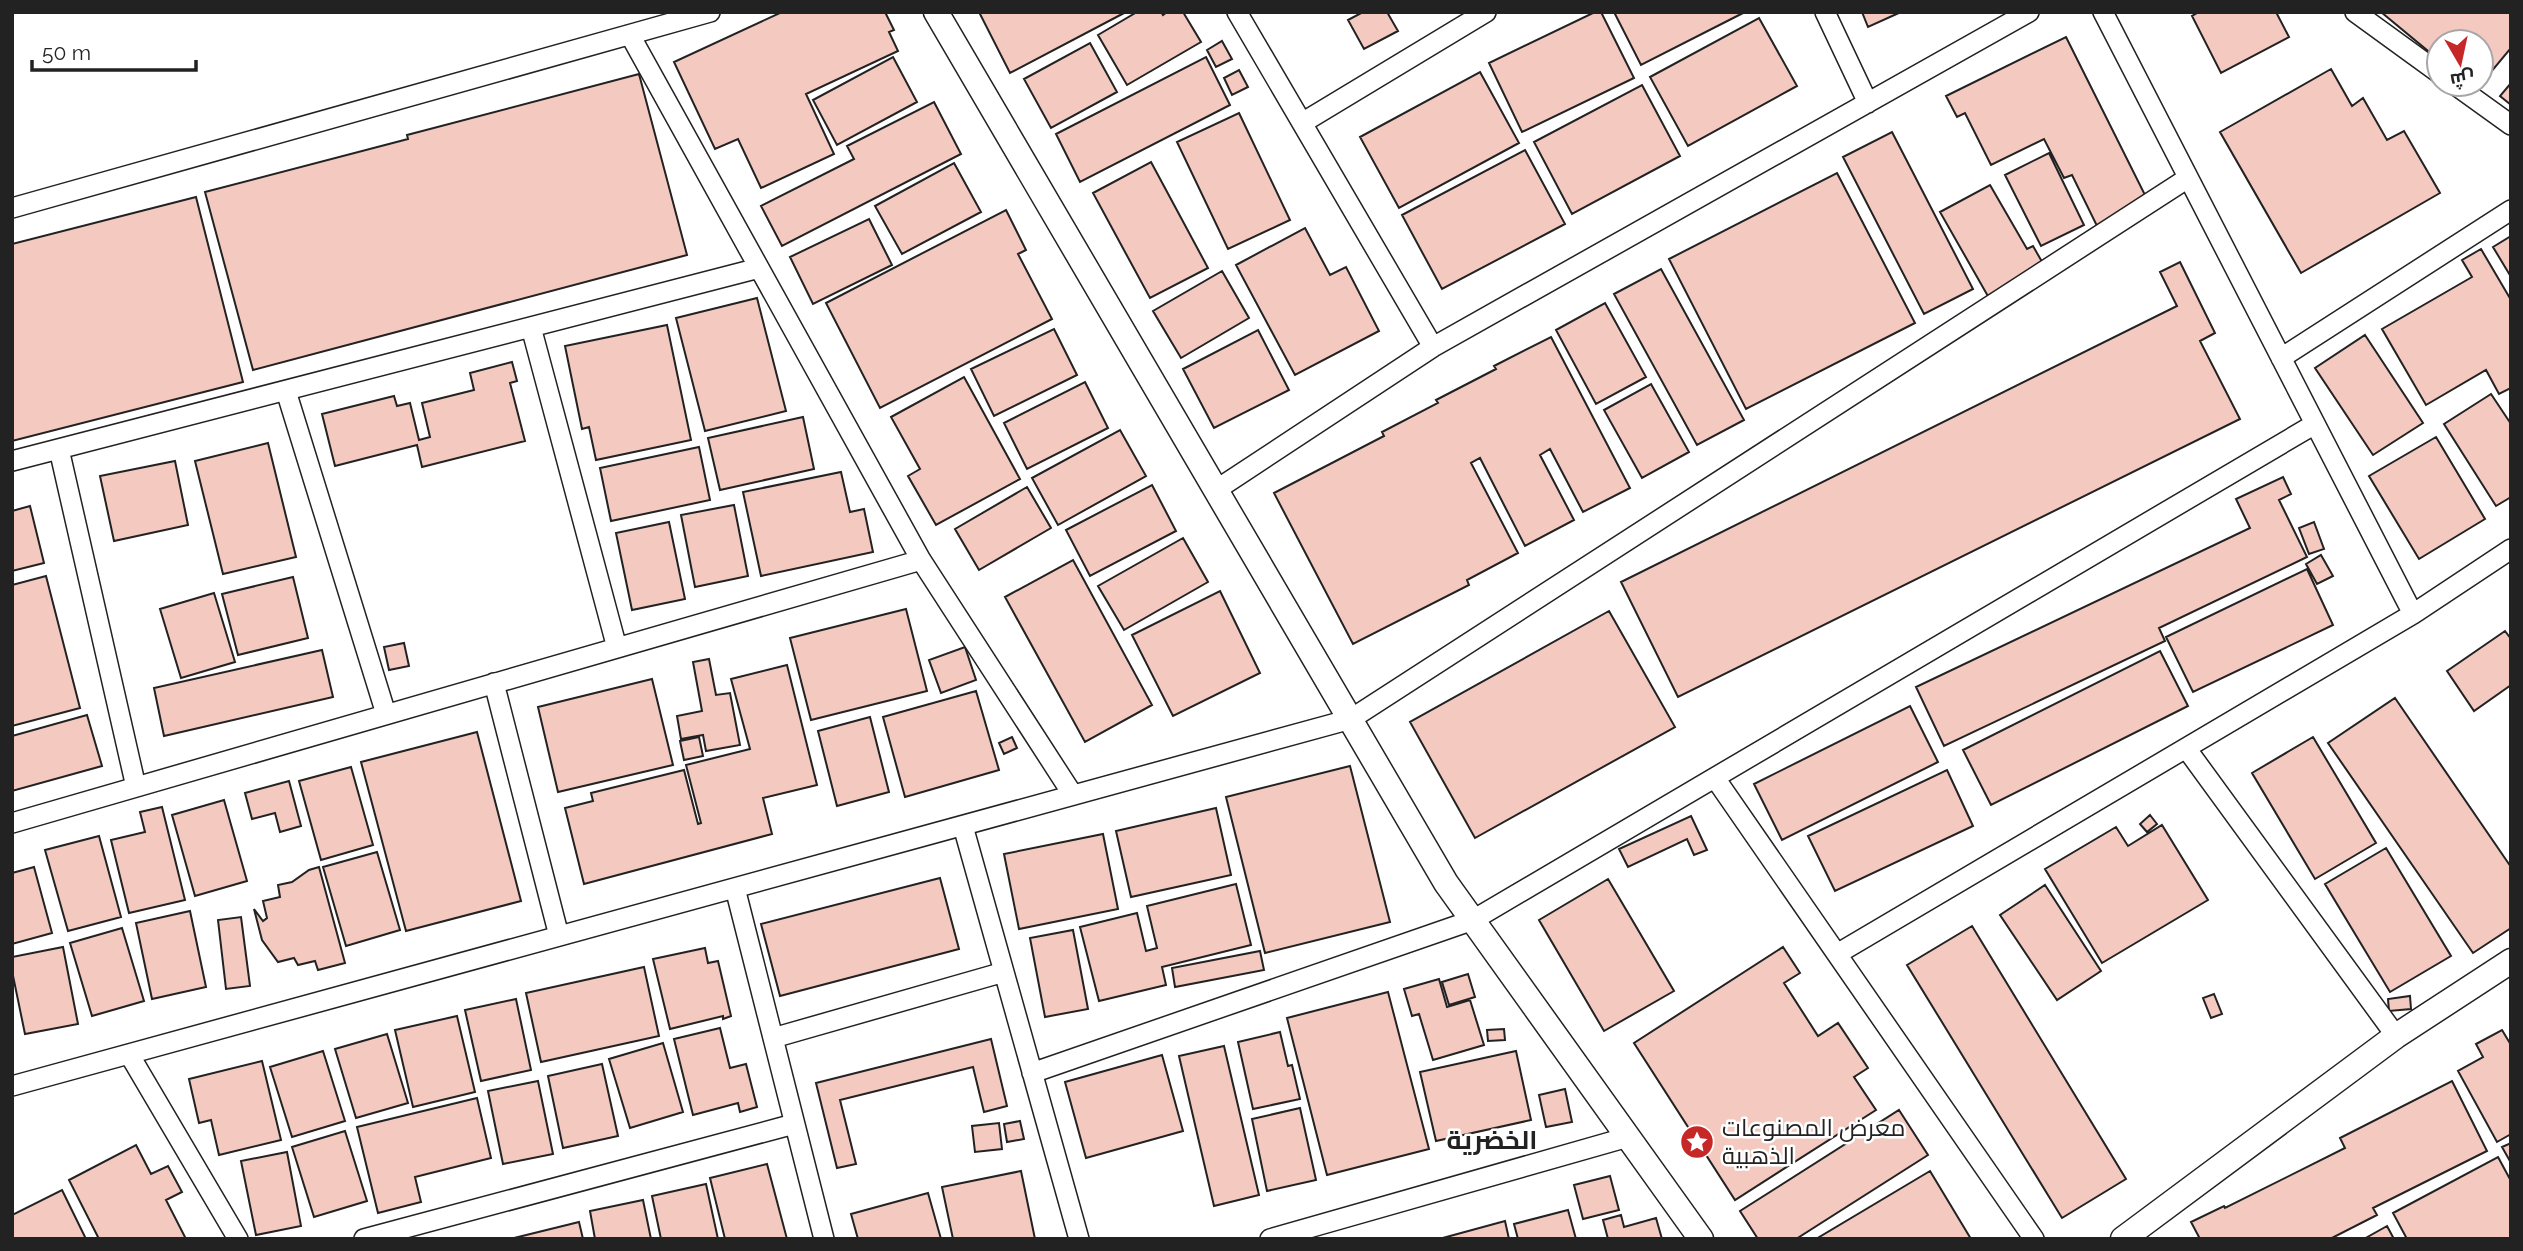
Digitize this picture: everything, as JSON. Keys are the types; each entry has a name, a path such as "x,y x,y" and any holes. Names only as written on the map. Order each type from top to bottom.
{"street":[{"path":"12,208 710,12"},
{"path":"936,12 1446,883 1701,1239"},
{"path":"1237,12 1433,347"},
{"path":"1302,123 1486,12"},
{"path":"1825,12 1868,103"},
{"path":"1216,490 1433,347 2029,12"},
{"path":"2103,12 2413,614"},
{"path":"2355,12 2425,63"},
{"path":"629,35 921,560 1073,795"},
{"path":"2473,98 2511,125"},
{"path":"12,1086 1351,719 2188,178"},
{"path":"2281,358 2511,210"},
{"path":"12,461 759,268"},
{"path":"531,327 617,648"},
{"path":"286,391 386,714"},
{"path":"1032,1073 1473,920 2315,424"},
{"path":"59,449 136,787"},
{"path":"1837,954 2413,614 2511,549"},
{"path":"12,823 921,560"},
{"path":"494,683 559,936"},
{"path":"2186,748 2396,1036"},
{"path":"1715,778 2034,1239"},
{"path":"962,826 1079,1239"},
{"path":"735,888 824,1239"},
{"path":"2123,1239 2396,1036 2511,961"},
{"path":"773,1038 1004,972"},
{"path":"129,1054 238,1239"},
{"path":"364,1239 794,1124"},
{"path":"1269,1239 1628,1137"}],"building":[{"path":"782,12 885,12 894,30 889,32 898,51 806,94 834,154 761,188 738,139 715,149 674,62"},
{"path":"979,12 1126,12 1010,73"},
{"path":"1137,12 1161,12 1163,15 1167,12 1183,12 1201,42 1127,85 1098,35"},
{"path":"1363,12 1387,12 1398,31 1364,49 1348,20"},
{"path":"1595,12 1601,12 1634,78 1522,132 1489,63"},
{"path":"1614,12 1745,12 1641,65"},
{"path":"1862,12 1901,12 1868,27"},
{"path":"2199,12 2276,12 2289,37 2221,73 2192,16"},
{"path":"2381,12 2511,12 2511,48 2495,67 2495,28 2425,28 2425,48"},
{"path":"1759,18 1797,86 1688,146 1650,77"},
{"path":"2066,37 2148,201 2097,226 2072,175 2064,178 2044,139 1991,165 1965,113 1957,117 1946,96"},
{"path":"1222,41 1232,59 1216,67 1207,50"},
{"path":"1090,43 1117,92 1051,128 1024,79"},
{"path":"893,57 917,102 837,145 813,100"},
{"path":"1206,57 1230,105 1080,182 1056,134"},
{"path":"2331,69 2352,106 2363,98 2387,140 2404,131 2440,193 2301,273 2220,132"},
{"path":"1239,70 1248,87 1232,95 1224,78"},
{"path":"1480,72 1519,143 1399,208 1360,137"},
{"path":"639,74 687,255 253,370 205,192 408,139 407,135"},
{"path":"2511,83 2511,105 2500,96"},
{"path":"1642,85 1680,156 1572,214 1534,142"},
{"path":"934,102 961,154 782,246 761,206 854,159 847,146"},
{"path":"1239,113 1290,220 1228,249 1177,142"},
{"path":"1892,132 1973,289 1924,314 1843,157"},
{"path":"1525,150 1565,224 1442,289 1402,215"},
{"path":"2049,153 2084,225 2041,246 2005,175"},
{"path":"1151,162 1208,268 1150,298 1093,193"},
{"path":"954,163 981,212 902,254 875,206"},
{"path":"1837,173 1915,323 1746,409 1669,259"},
{"path":"1990,185 2027,249 2033,246 2045,267 1989,298 1940,212"},
{"path":"196,197 243,382 12,441 12,244"},
{"path":"1006,210 1026,250 1018,254 1052,319 880,408 826,303"},
{"path":"869,219 892,265 813,304 790,257"},
{"path":"1305,228 1330,275 1346,267 1379,331 1295,375 1236,265"},
{"path":"2511,236 2511,277 2493,247"},
{"path":"2481,249 2511,300 2511,388 2499,394 2486,370 2426,405 2382,329 2472,277 2462,260"},
{"path":"2180,262 2215,333 2200,341 2240,419 1678,697 1621,582 2177,306 2160,272"},
{"path":"1661,269 1744,420 1697,445 1614,294"},
{"path":"1222,271 1249,318 1181,358 1153,311"},
{"path":"757,298 786,411 705,431 676,318"},
{"path":"1605,303 1646,377 1596,404 1556,330"},
{"path":"667,325 691,440 596,460 589,427 582,429 565,346"},
{"path":"1054,329 1077,375 994,416 971,369"},
{"path":"1258,330 1289,390 1214,428 1183,369"},
{"path":"2365,335 2423,423 2373,455 2315,368"},
{"path":"1551,337 1630,488 1583,512 1550,449 1540,455 1574,520 1525,546 1480,458 1471,463 1518,553 1467,580 1469,585 1353,644 1274,493 1384,436 1382,432 1496,369 1494,366"},
{"path":"512,362 517,381 510,383 525,441 422,467 417,445 335,466 322,414 394,396 397,406 410,403 419,440 430,437 422,403 474,390 470,373"},
{"path":"964,377 1020,479 936,525 908,476 920,469 891,417"},
{"path":"1085,382 1108,428 1027,469 1004,423"},
{"path":"1651,384 1689,452 1642,478 1604,410"},
{"path":"2491,394 2511,424 2511,497 2496,506 2444,424"},
{"path":"803,417 814,469 720,490 708,438"},
{"path":"1120,430 1146,476 1058,525 1032,478"},
{"path":"2436,437 2485,519 2419,559 2369,476"},
{"path":"268,443 296,557 223,574 195,461"},
{"path":"699,447 710,500 611,521 600,468"},
{"path":"175,461 188,525 114,541 100,476"},
{"path":"841,472 850,512 864,509 873,552 761,576 743,492"},
{"path":"2283,477 2291,494 2279,500 2307,557 2159,628 2165,641 1944,746 1916,687 2250,528 2236,499"},
{"path":"1152,485 1176,531 1090,576 1066,530"},
{"path":"1027,487 1051,528 979,570 955,529"},
{"path":"734,505 748,576 695,587 681,515"},
{"path":"30,506 44,563 12,571 12,511"},
{"path":"669,522 685,599 632,610 616,533"},
{"path":"2314,522 2324,549 2309,554 2299,528"},
{"path":"1183,538 1208,582 1124,630 1098,586"},
{"path":"2321,555 2333,576 2317,584 2306,564"},
{"path":"1073,560 1152,705 1085,742 1005,597"},
{"path":"2307,569 2333,625 2193,692 2166,637"},
{"path":"46,576 80,708 12,726 12,585"},
{"path":"293,577 308,638 238,655 222,594"},
{"path":"1220,591 1260,673 1173,716 1132,635"},
{"path":"214,593 235,662 181,678 160,609"},
{"path":"906,609 927,691 811,720 790,638"},
{"path":"1609,611 1675,727 1475,838 1410,722"},
{"path":"2505,631 2511,639 2511,685 2474,711 2447,671"},
{"path":"404,643 409,666 389,670 384,647"},
{"path":"965,647 976,680 941,693 929,660"},
{"path":"322,650 333,697 164,736 154,688"},
{"path":"2160,651 2188,706 1991,805 1963,750"},
{"path":"709,659 716,695 730,693 740,745 706,751 703,735 681,739 677,716 702,711 693,662"},
{"path":"787,665 817,785 763,798 772,834 584,884 565,808 593,801 591,793 684,770 698,824 701,823 686,765 750,749 731,679"},
{"path":"652,679 673,765 558,792 538,707"},
{"path":"976,691 999,770 905,797 883,717"},
{"path":"2395,698 2511,867 2511,928 2473,953 2328,743"},
{"path":"1910,706 1938,762 1782,840 1754,784"},
{"path":"87,715 102,766 12,791 12,736"},
{"path":"870,717 889,792 837,806 818,731"},
{"path":"477,732 521,901 406,931 361,762"},
{"path":"699,737 703,756 684,760 680,741"},
{"path":"1012,737 1017,748 1004,754 999,743"},
{"path":"2313,737 2376,843 2315,879 2252,773"},
{"path":"1350,766 1390,922 1265,953 1226,797"},
{"path":"351,767 373,845 321,860 299,781"},
{"path":"1947,770 1973,826 1835,891 1808,836"},
{"path":"289,781 301,826 280,832 275,813 252,819 245,793"},
{"path":"224,800 247,881 195,896 172,815"},
{"path":"162,807 185,900 129,913 111,840 145,832 140,812"},
{"path":"1216,808 1231,875 1131,897 1116,831"},
{"path":"2150,815 2157,824 2147,832 2140,824"},
{"path":"1691,816 1707,850 1694,855 1687,839 1628,867 1619,849"},
{"path":"2162,825 2208,900 2102,963 2045,869 2116,827 2128,846"},
{"path":"1103,834 1118,909 1019,929 1004,854"},
{"path":"99,836 121,917 68,931 45,850"},
{"path":"2386,848 2451,956 2390,992 2325,884"},
{"path":"377,852 400,930 346,946 323,867"},
{"path":"34,867 52,933 12,944 12,873"},
{"path":"319,867 345,963 318,970 315,961 298,965 294,958 278,962 262,940 254,909 263,921 267,918 263,901 280,897 278,885 292,882 309,870"},
{"path":"940,878 959,949 780,996 761,924"},
{"path":"1608,879 1674,991 1604,1031 1539,920"},
{"path":"1236,884 1251,945 1162,967 1166,985 1099,1001 1080,927 1137,913 1146,951 1157,948 1147,906"},
{"path":"2045,885 2101,971 2057,1000 2000,915"},
{"path":"190,911 206,987 152,999 136,923"},
{"path":"241,917 250,986 226,989 218,920"},
{"path":"1972,926 2126,1179 2062,1218 1907,965"},
{"path":"122,928 144,1001 92,1016 70,943"},
{"path":"1073,930 1088,1009 1045,1017 1030,938"},
{"path":"63,947 78,1024 25,1034 12,971 12,957"},
{"path":"1783,947 1800,973 1784,983 1818,1036 1838,1023 1868,1068 1854,1077 1876,1110 1735,1200 1634,1043"},
{"path":"705,948 708,963 718,961 731,1016 670,1029 653,959"},
{"path":"1260,951 1264,970 1175,987 1172,968"},
{"path":"644,967 659,1036 541,1062 526,993"},
{"path":"1468,974 1475,997 1449,1005 1442,982"},
{"path":"1439,979 1447,1007 1470,1000 1484,1045 1433,1060 1419,1014 1412,1016 1404,989"},
{"path":"1388,992 1429,1149 1327,1175 1287,1018"},
{"path":"2214,994 2222,1014 2211,1018 2203,998"},
{"path":"2410,996 2411,1009 2389,1011 2388,999"},
{"path":"516,999 531,1070 481,1081 465,1010"},
{"path":"457,1016 475,1092 413,1107 395,1030"},
{"path":"720,1028 730,1068 746,1064 757,1107 740,1112 738,1103 693,1115 674,1039"},
{"path":"1504,1029 1505,1040 1488,1041 1487,1030"},
{"path":"2502,1030 2511,1045 2511,1134 2497,1142 2458,1071 2483,1057 2476,1044"},
{"path":"1280,1032 1300,1099 1253,1109 1238,1042"},
{"path":"387,1034 408,1103 356,1118 335,1049"},
{"path":"991,1039 1007,1106 984,1112 973,1067 840,1100 856,1164 837,1168 816,1083"},
{"path":"663,1043 683,1112 630,1128 609,1059"},
{"path":"1224,1046 1259,1195 1214,1206 1179,1056"},
{"path":"323,1051 345,1121 292,1137 270,1067"},
{"path":"1516,1051 1531,1120 1436,1141 1420,1072"},
{"path":"1162,1055 1183,1131 1086,1158 1065,1082"},
{"path":"262,1061 281,1140 219,1155 211,1120 199,1123 189,1079"},
{"path":"602,1064 618,1136 563,1148 548,1076"},
{"path":"538,1081 553,1154 503,1164 488,1091"},
{"path":"2452,1081 2487,1151 2373,1208 2377,1215 2330,1239 2200,1239 2191,1222 2224,1206 2225,1208 2345,1148 2340,1138"},
{"path":"1565,1089 1572,1122 1546,1127 1539,1095"},
{"path":"477,1098 491,1158 415,1177 421,1202 378,1213 357,1127"},
{"path":"1300,1108 1316,1180 1267,1191 1252,1119"},
{"path":"1899,1110 1928,1155 1796,1239 1758,1239 1740,1211"},
{"path":"1020,1121 1024,1139 1007,1142 1004,1124"},
{"path":"999,1123 1002,1149 975,1152 972,1126"},
{"path":"345,1131 367,1201 314,1217 292,1147"},
{"path":"2511,1143 2511,1163 2502,1147"},
{"path":"136,1145 151,1174 168,1166 182,1192 166,1200 186,1239 99,1239 69,1180"},
{"path":"287,1152 301,1226 256,1235 241,1161"},
{"path":"2498,1157 2511,1181 2511,1239 2407,1239 2393,1213"},
{"path":"767,1164 787,1239 725,1239 710,1178"},
{"path":"1021,1171 1035,1239 953,1239 942,1187"},
{"path":"1930,1171 1971,1239 1816,1239"},
{"path":"1610,1176 1619,1210 1583,1219 1574,1185"},
{"path":"706,1184 718,1239 661,1239 652,1196"},
{"path":"62,1190 86,1239 12,1239 12,1215"},
{"path":"928,1193 941,1239 858,1239 851,1214"},
{"path":"643,1200 651,1239 595,1239 590,1211"},
{"path":"1568,1210 1576,1239 1518,1239 1514,1224"},
{"path":"1621,1215 1624,1227 1656,1218 1662,1239 1608,1239 1603,1220"},
{"path":"1505,1221 1509,1239 1439,1239"},
{"path":"579,1222 583,1239 510,1239"},
{"path":"2387,1226 2394,1239 2364,1239"}],"place":[{"name":"معرض المصنوعات الذهبية","path":"1697,1142"}],"district":[{"name":"الخضرية","path":"1492,1140"}]}
